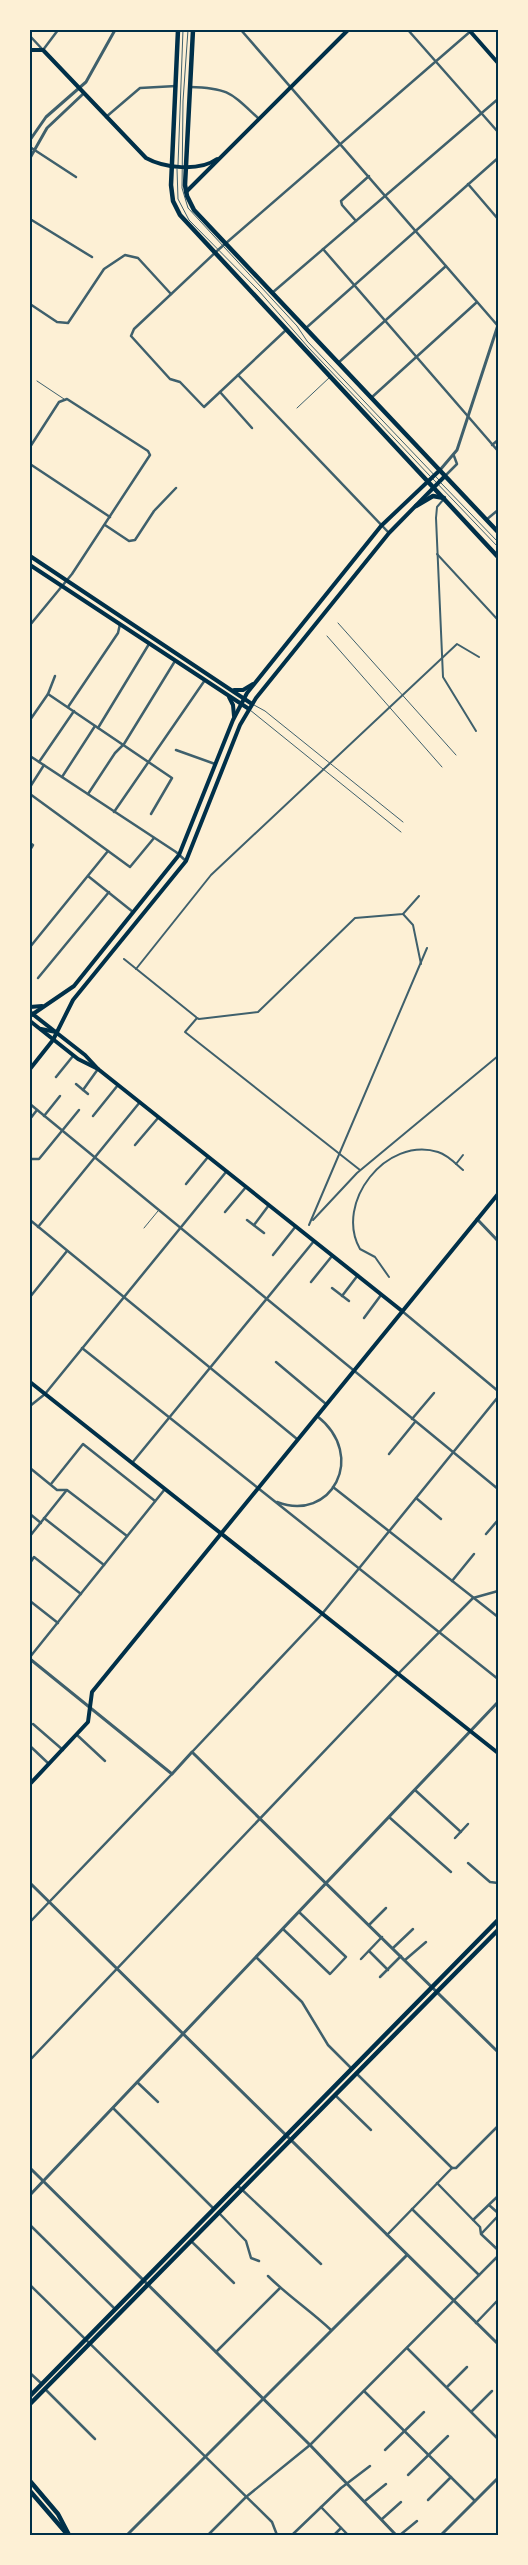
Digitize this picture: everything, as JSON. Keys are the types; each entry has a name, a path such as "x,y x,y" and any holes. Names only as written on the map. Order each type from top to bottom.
{"main road":[{"path":"178,30 176,86 180,166 186,192 196,214 223,245 306,328 498,532"},
{"path":"193,30 190,87 180,166 172,192 176,208 185,222 216,252 286,330 437,484 444,498 498,557"},
{"path":"186,192 348,30"},
{"path":"470,31 498,63"},
{"path":"30,50 43,50 78,89 146,158 180,166 206,164 217,159"},
{"path":"402,1311 98,1069 57,1032 31,1014 74,986 179,855 233,720 244,698 380,526 440,470"},
{"path":"30,1069 53,1040 73,1000 186,861 248,709 389,533 445,476"},
{"path":"416,506 433,496 444,498"},
{"path":"391,515 399,522"},
{"path":"30,556 252,704"},
{"path":"30,565 248,709"},
{"path":"275,657 283,663"},
{"path":"230,688 243,690 255,682"},
{"path":"226,694 234,706 233,720"},
{"path":"200,803 208,805"},
{"path":"30,1007 46,1005"},
{"path":"30,1021 73,1056 98,1069"},
{"path":"39,1028 57,1032"},
{"path":"30,1784 88,1722 92,1692 498,1194"},
{"path":"30,1382 498,1753"},
{"path":"30,2396 148,2285 190,2241 238,2185 498,1920"},
{"path":"30,2404 115,2309 216,2211 242,2189 498,1930"},
{"path":"30,2481 58,2514 69,2535"},
{"path":"30,2491 69,2535"}],"street":[{"path":"30,36 43,50 58,30"},
{"path":"30,140 46,117 88,80 115,30"},
{"path":"242,30 498,326 454,456 440,470"},
{"path":"408,30 498,132"},
{"path":"286,330 204,407 180,382 170,379 132,339 134,329 223,245 470,31"},
{"path":"106,117 140,88 176,86"},
{"path":"190,87 214,88 228,92 258,118"},
{"path":"30,158 47,128 83,94"},
{"path":"272,293 498,99"},
{"path":"30,147 76,177"},
{"path":"306,328 498,158"},
{"path":"356,221 341,202 369,176"},
{"path":"468,184 498,219"},
{"path":"30,219 92,257"},
{"path":"323,249 498,451"},
{"path":"30,304 57,322 66,323 104,269 124,255 138,258 171,294"},
{"path":"338,363 446,266"},
{"path":"372,398 477,302"},
{"path":"238,375 380,526 389,533"},
{"path":"220,392 252,428"},
{"path":"30,447 59,402 64,399 71,400 148,451 150,457 66,580 30,625"},
{"path":"492,445 498,440"},
{"path":"445,476 457,464 454,456"},
{"path":"30,464 110,517"},
{"path":"105,525 129,541 135,540 154,511 176,488"},
{"path":"444,498 436,507 442,677 476,731"},
{"path":"486,520 498,510"},
{"path":"437,554 498,620"},
{"path":"68,707 113,641 120,624"},
{"path":"62,777 97,727 149,644"},
{"path":"136,969 211,875 442,657 457,644 479,657"},
{"path":"88,794 115,753 124,744 175,661"},
{"path":"30,716 48,694 55,676"},
{"path":"114,812 205,680"},
{"path":"48,694 172,778 151,814"},
{"path":"39,762 74,711"},
{"path":"176,750 215,764"},
{"path":"30,756 186,861"},
{"path":"30,787 44,765"},
{"path":"30,794 130,867 154,838"},
{"path":"30,850 31,844"},
{"path":"30,947 109,851"},
{"path":"88,876 133,912"},
{"path":"38,978 109,892"},
{"path":"124,959 199,1020 258,1012 355,918 403,914 419,896"},
{"path":"403,914 413,925 421,964"},
{"path":"312,1221 428,948"},
{"path":"197,1018 185,1032 360,1170"},
{"path":"56,1077 73,1056"},
{"path":"308,1225 360,1170 498,1056"},
{"path":"83,1090 98,1069"},
{"path":"76,1084 88,1094"},
{"path":"93,1116 118,1085"},
{"path":"44,1116 60,1096"},
{"path":"38,1227 140,1102"},
{"path":"30,1104 498,1490"},
{"path":"30,1119 37,1110"},
{"path":"30,1159 39,1159 79,1110"},
{"path":"135,1145 158,1117"},
{"path":"389,1277 375,1257 362,1251 357,1243 353,1220 360,1192 378,1169 405,1154 433,1151 447,1157 463,1170"},
{"path":"456,1164 463,1155"},
{"path":"186,1184 208,1157"},
{"path":"31,1404 45,1394 227,1171"},
{"path":"225,1212 246,1186"},
{"path":"254,1225 269,1205"},
{"path":"477,1219 498,1241"},
{"path":"30,1220 297,1439"},
{"path":"247,1220 264,1233"},
{"path":"273,1255 296,1226"},
{"path":"132,1463 314,1241"},
{"path":"30,1297 67,1251"},
{"path":"311,1282 332,1255"},
{"path":"342,1296 358,1275"},
{"path":"332,1288 349,1301"},
{"path":"364,1318 382,1294"},
{"path":"402,1311 498,1391"},
{"path":"82,1348 498,1680"},
{"path":"276,1362 326,1404"},
{"path":"389,1454 434,1393"},
{"path":"30,1922 322,1614 498,1397"},
{"path":"269,1497 284,1504 303,1505 318,1500 333,1487 341,1468 341,1447 333,1432 316,1416"},
{"path":"51,1484 83,1444 155,1501"},
{"path":"30,1468 57,1490 67,1490 127,1536"},
{"path":"333,1487 498,1618"},
{"path":"165,1489 30,1658 172,1774"},
{"path":"30,1536 67,1490"},
{"path":"416,1498 441,1519"},
{"path":"30,1514 41,1523"},
{"path":"44,1518 104,1565"},
{"path":"486,1534 498,1520"},
{"path":"452,1581 474,1554"},
{"path":"30,1562 34,1557 81,1594"},
{"path":"30,2060 398,1674 474,1598 498,1591"},
{"path":"30,1601 58,1623"},
{"path":"30,2195 498,1702"},
{"path":"33,1724 63,1750"},
{"path":"77,1735 105,1761"},
{"path":"30,1746 49,1764"},
{"path":"192,1752 498,2052"},
{"path":"415,1790 461,1832"},
{"path":"389,1817 451,1872"},
{"path":"455,1838 468,1824"},
{"path":"468,1862 491,1882 498,1883"},
{"path":"30,1883 498,2344"},
{"path":"369,1925 386,1908"},
{"path":"283,1929 330,1974 346,1957 299,1912"},
{"path":"393,1948 413,1929"},
{"path":"361,1959 382,1937"},
{"path":"405,1960 426,1942"},
{"path":"369,1951 388,1970"},
{"path":"380,1977 401,1956"},
{"path":"256,1957 302,2002 324,2039 452,2168"},
{"path":"137,2082 158,2102"},
{"path":"335,2094 371,2130"},
{"path":"112,2108 243,2238 250,2258 259,2260"},
{"path":"387,2235 452,2168 456,2168 498,2126"},
{"path":"30,2168 263,2398 398,2535 417,2521"},
{"path":"437,2183 481,2228 481,2234 498,2250"},
{"path":"238,2185 321,2264"},
{"path":"473,2220 498,2196"},
{"path":"481,2234 498,2215 489,2204"},
{"path":"412,2209 479,2275"},
{"path":"30,2225 115,2309"},
{"path":"190,2241 234,2283"},
{"path":"126,2535 407,2255"},
{"path":"208,2535 246,2497 310,2445 498,2256"},
{"path":"268,2276 280,2288 306,2306 331,2331"},
{"path":"30,2285 272,2522 277,2535"},
{"path":"216,2352 280,2288"},
{"path":"476,2323 498,2300"},
{"path":"407,2348 498,2439"},
{"path":"447,2387 467,2367"},
{"path":"30,2373 42,2384"},
{"path":"45,2389 95,2439"},
{"path":"364,2391 475,2501"},
{"path":"472,2412 492,2391"},
{"path":"385,2450 424,2412"},
{"path":"408,2475 448,2436"},
{"path":"292,2535 321,2506 370,2466"},
{"path":"428,2500 451,2477"},
{"path":"441,2535 498,2478"},
{"path":"365,2501 386,2484"},
{"path":"382,2519 402,2502"},
{"path":"321,2506 348,2535"},
{"path":"334,2535 341,2528"}],"lane":[{"path":"182,30 180,166 182,188 188,208 431,478"},
{"path":"180,166 188,30"},
{"path":"216,252 498,547"},
{"path":"297,408 330,376"},
{"path":"37,381 64,399"},
{"path":"437,484 498,542"},
{"path":"338,623 456,755"},
{"path":"327,636 442,767"},
{"path":"252,704 265,711 402,822"},
{"path":"248,709 401,832"},
{"path":"144,1228 159,1210"}]}
